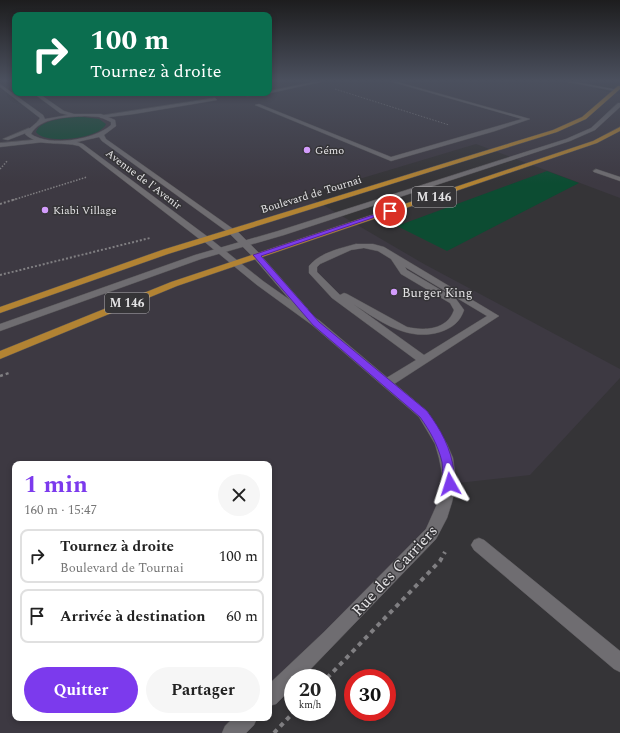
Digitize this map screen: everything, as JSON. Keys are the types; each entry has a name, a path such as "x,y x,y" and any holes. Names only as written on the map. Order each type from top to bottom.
{"main road":[{"path":"40,115 43,118 40,123"},
{"path":"0,141 29,130 40,123 57,118 76,115"},
{"path":"82,115 115,115"},
{"path":"131,119 145,115"},
{"path":"282,115 391,159 527,119 513,115"},
{"name":"Boulevard de Tournai","path":"0,310 205,239 562,128 588,115"},
{"path":"0,328 220,250 245,244 568,140 593,129 608,115"},
{"path":"101,116 113,121 113,126"},
{"path":"0,145 42,141 68,142 101,135 113,126 120,123"},
{"path":"29,130 28,134 30,136 42,141"},
{"name":"M 146","path":"0,356 174,284 234,262 521,167 611,135 620,130"},
{"name":"Avenue de l'Avenir","path":"101,135 104,140 232,231"},
{"name":"Avenue de l'Avenir","path":"68,142 81,145 205,239"},
{"path":"596,171 620,179"},
{"name":"Rue des Carriers","path":"232,231 256,255 316,323"},
{"name":"Rue des Carriers","path":"205,239 260,283 316,323 423,414 433,427 442,445 447,463 450,484 446,502 440,518 430,534 330,638 272,694"},
{"path":"387,383 424,360 494,316 379,248 357,245 316,262 313,266 313,273 335,296 424,360"},
{"path":"328,289 360,304 402,330 426,333 437,331 450,325 457,318 459,310 453,301 404,272 394,257"},
{"path":"478,545 620,663"},
{"path":"232,733 244,721"}],"path":[{"path":"417,115 450,126"},
{"path":"0,204 87,177"},
{"path":"0,275 150,238"},
{"path":"336,669 440,561 447,549"},
{"path":"274,733 285,721"}],"shaded area":[{"path":"0,115 620,115 620,198 476,144 306,195 424,264 620,369 620,378 530,475 449,484 432,538 298,669 284,669 284,682 272,694 272,461 12,461 12,721 244,721 232,733 0,733"}],"green space":[{"path":"83,117 99,119 106,124 102,129 84,137 61,139 50,138 41,136 36,132 43,124 49,122 64,118"},
{"path":"547,171 579,183 447,251 397,226"}],"place":[{"name":"Gémo","path":"307,150"},
{"name":"Kiabi Village","path":"45,210"},
{"name":"Burger King","path":"394,292"}],"route":[{"path":"390,211 256,255 316,323 423,414 433,427 442,445 447,463 450,484"}]}
